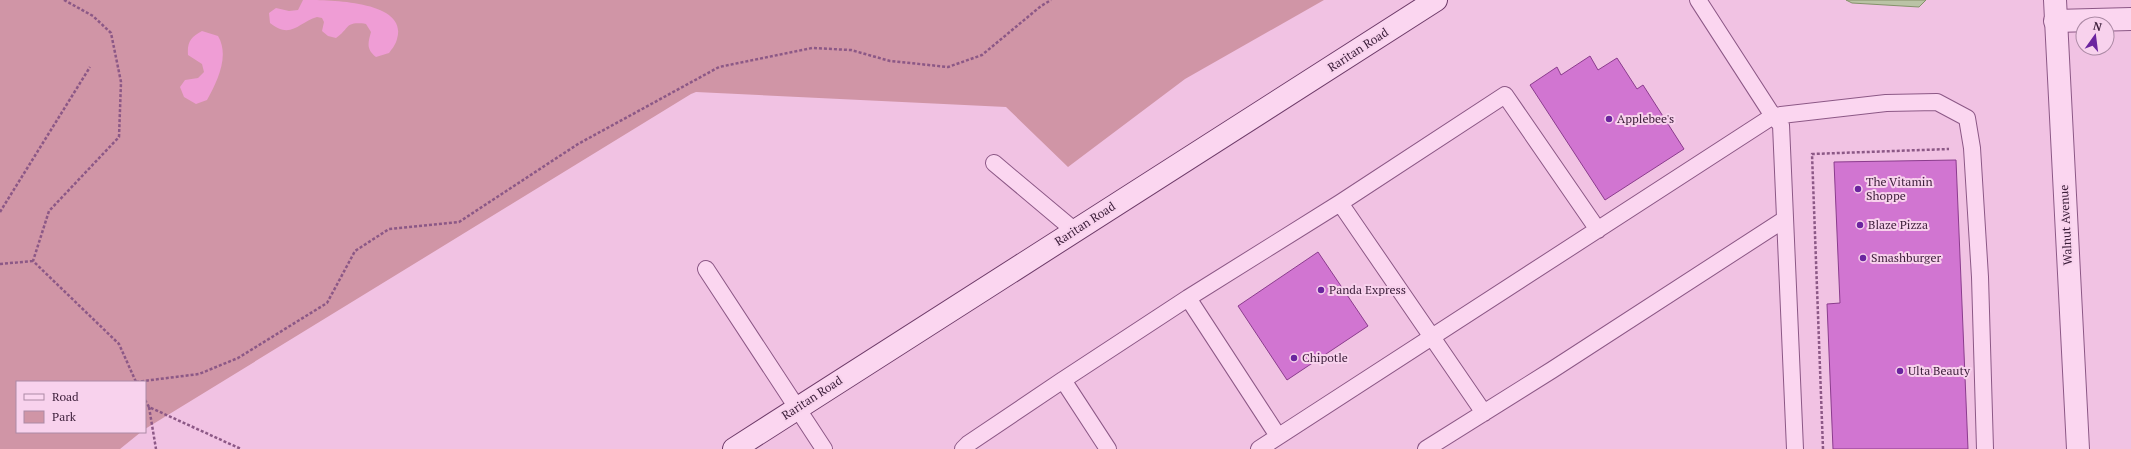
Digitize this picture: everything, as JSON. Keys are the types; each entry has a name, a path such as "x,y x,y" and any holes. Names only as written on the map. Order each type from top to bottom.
{"main road":[{"name":"Raritan Road","path":"734,449 1436,0"},
{"path":"2055,10 2131,20"},
{"name":"Walnut Avenue","path":"2055,10 2078,449"}],"lane":[{"path":"1698,0 1773,116 1781,125 1796,449"},
{"path":"963,449 968,444 1063,380 1188,298 1340,203 1505,95 1598,230"},
{"path":"1259,449 1773,116 1886,103 1937,102 1967,118 1972,148 1980,277 1985,449"},
{"path":"994,162 1075,231"},
{"path":"1340,203 1484,414"},
{"path":"1426,449 1484,414 1785,219"},
{"path":"706,269 824,449"},
{"path":"1188,298 1278,436"},
{"path":"1063,380 1108,449"}],"path":[{"path":"33,261 49,211 119,137 122,82 111,33 93,16 64,0"},
{"path":"144,381 199,374 238,358 327,302 355,251 389,229 459,222 578,144 719,68 812,48 851,50 890,61 948,67 982,55 1041,6 1051,0"},
{"path":"0,212 90,67"},
{"path":"1823,449 1812,154 1972,148"},
{"path":"0,264 33,261 119,344 136,381"},
{"path":"146,403 156,449"},
{"path":"148,408 241,449"}],"green space":[{"path":"0,0 1324,0 1185,79 1068,167 1006,107 696,92 146,428 146,381 16,381 16,433 140,433 120,449 0,449"}],"sand":[{"path":"303,0 346,2 364,5 379,10 391,16 397,26 396,43 389,53 376,57 369,48 371,32 366,24 359,23 348,26 336,38 328,36 322,31 324,22 322,18 317,17 311,19 289,30 277,28 270,23 269,13 276,8 289,11 298,10"},
{"path":"202,31 218,36 223,52 221,69 215,85 207,100 196,104 184,97 180,87 185,80 198,78 204,72 202,64 188,55 190,40"}],"shaded area":[{"path":"1846,0 1926,0 1919,7 1852,3"}],"building":[{"name":"Applebee's","path":"1590,56 1598,70 1617,58 1637,89 1643,85 1684,149 1605,200 1530,85 1557,67 1561,75"},
{"path":"1956,160 1968,449 1833,449 1827,304 1840,303 1834,162"},
{"path":"1318,252 1368,326 1287,380 1238,306"}],"place":[{"name":"Applebee's","path":"1609,119"},
{"name":"The Vitamin Shoppe","path":"1858,189"},
{"name":"Blaze Pizza","path":"1860,225"},
{"name":"Smashburger","path":"1863,258"},
{"name":"Panda Express","path":"1321,290"},
{"name":"Chipotle","path":"1294,358"},
{"name":"Ulta Beauty","path":"1900,371"}]}
